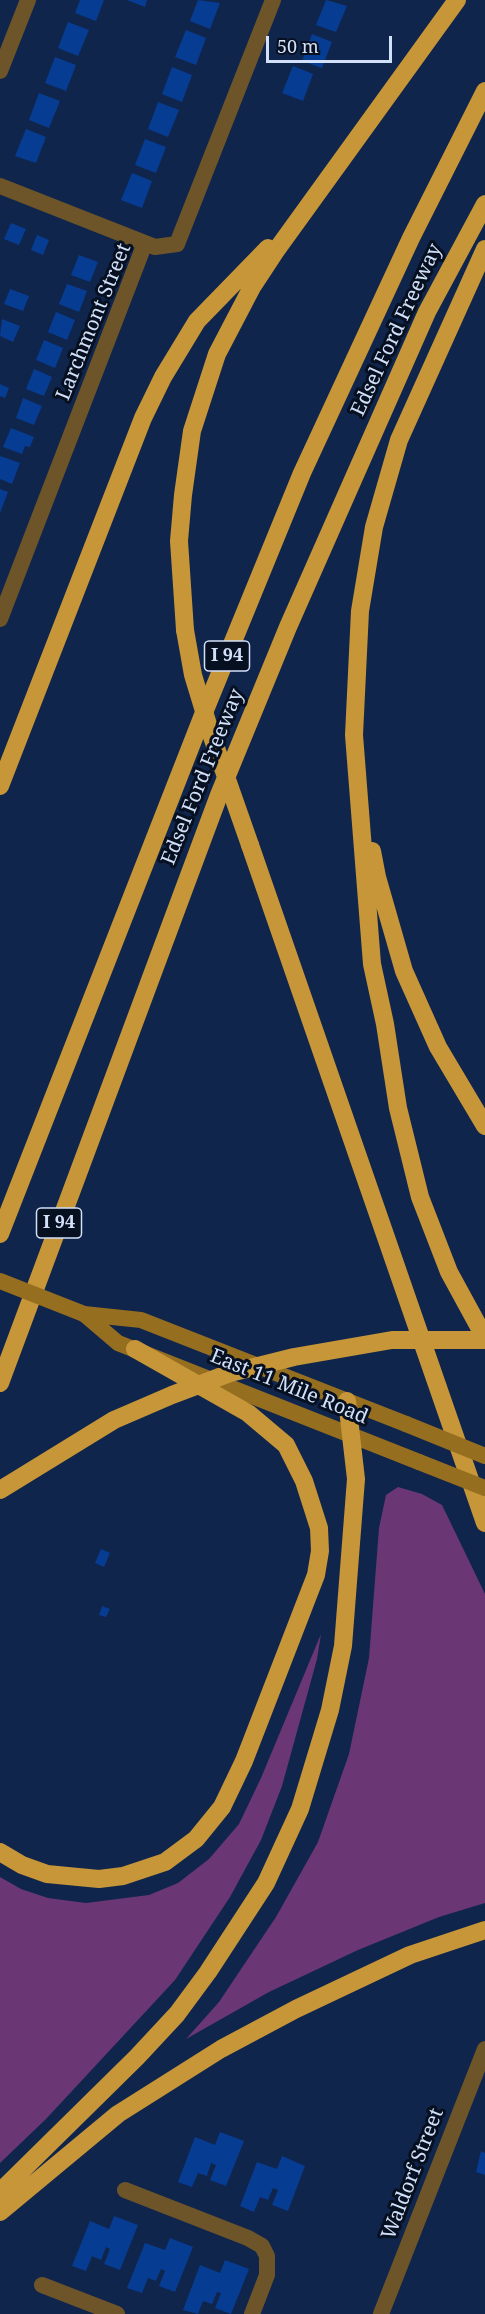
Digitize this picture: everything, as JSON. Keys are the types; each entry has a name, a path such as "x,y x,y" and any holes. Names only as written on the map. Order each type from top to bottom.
{"highway":[{"path":"457,0 307,208 252,287 231,323 204,391 192,431 179,541 185,630 193,675 210,731 485,1523"},
{"name":"Edsel Ford Freeway","path":"0,1234 163,814 303,473 411,238 485,91"},
{"name":"Edsel Ford Freeway","path":"0,1383 214,806 275,658 427,312 485,204"},
{"path":"0,786 143,418 164,377 197,321 307,208"},
{"path":"0,1490 114,1420 230,1373 294,1357 381,1342 485,1339 449,1272 420,1197 398,1108 385,1023 372,964 357,764 356,666 360,611 374,527 399,440 485,249"},
{"path":"357,764 377,877 404,971 438,1047 485,1126"},
{"path":"0,1852 22,1865 47,1874 99,1879 123,1876 165,1862 196,1839 222,1807 244,1761 316,1575 320,1551 319,1528 304,1481 286,1445 248,1413 135,1349"},
{"path":"0,2192 137,2058 177,2014 208,1972 266,1883 295,1821 330,1710 343,1646 356,1479 346,1401"},
{"path":"0,2212 118,2114 221,2049 296,2009 410,1955 485,1930"}],"main road":[{"name":"East 11 Mile Road","path":"0,1281 84,1314 141,1320 485,1456"},
{"name":"East 11 Mile Road","path":"84,1314 118,1343 485,1488"}],"street":[{"path":"0,71 28,0"},
{"name":"Larchmont Street","path":"0,619 145,243 162,248 177,244 181,237 273,0"},
{"path":"0,186 145,243"},
{"name":"Waldorf Street","path":"381,2314 485,2049"},
{"path":"125,2190 248,2238 262,2246 267,2256 267,2275 252,2314"},
{"path":"42,2285 117,2314"}],"shaded area":[{"path":"398,1487 422,1494 442,1505 485,1594 485,1903 439,1917 358,1950 269,1992 186,2039 219,2002 276,1917 318,1842 349,1754 369,1658 379,1528 386,1495"},
{"path":"321,1634 317,1659 282,1786 261,1840 230,1897 175,1980 46,2119 0,2163 0,1877 21,1889 48,1898 86,1903 149,1895 178,1883 209,1859 239,1824 261,1778"}],"building":[{"path":"80,0 104,0 96,21 75,13"},
{"path":"127,0 147,0 145,7"},
{"path":"198,0 220,3 210,29 190,21"},
{"path":"326,0 347,6 336,32 316,25"},
{"path":"68,22 89,30 78,56 58,48"},
{"path":"186,30 206,38 196,65 175,57"},
{"path":"312,34 332,42 322,68 302,61"},
{"path":"55,57 76,65 66,91 45,83"},
{"path":"293,66 313,74 303,101 282,93"},
{"path":"172,67 192,75 182,102 162,94"},
{"path":"39,93 60,101 49,128 29,120"},
{"path":"158,102 179,110 168,137 148,129"},
{"path":"26,129 46,137 36,163 15,156"},
{"path":"145,139 166,147 156,173 135,165"},
{"path":"132,173 152,181 142,208 121,200"},
{"path":"11,223 26,229 19,245 4,239"},
{"path":"37,235 49,240 43,255 31,250"},
{"path":"79,255 98,262 90,282 71,275"},
{"path":"67,284 87,291 79,312 59,304"},
{"path":"10,289 29,296 23,311 4,304"},
{"path":"56,312 75,320 67,340 48,332"},
{"path":"2,319 20,326 13,342 0,336"},
{"path":"44,340 63,348 55,368 36,360"},
{"path":"34,369 52,377 44,396 26,389"},
{"path":"0,384 9,388 5,398 0,396"},
{"path":"23,398 42,406 34,425 16,418"},
{"path":"11,428 34,437 30,447 25,446 22,454 3,447"},
{"path":"0,456 20,463 12,484 0,479"},
{"path":"0,489 8,492 0,513"},
{"path":"101,1549 110,1553 104,1567 95,1563"},
{"path":"102,1606 110,1609 106,1617 99,1615"},
{"path":"220,2132 244,2141 226,2186 210,2180 216,2165 211,2163 207,2176 198,2173 192,2187 178,2182 195,2137 215,2145"},
{"path":"481,2151 485,2153 485,2175 476,2172"},
{"path":"282,2156 305,2166 288,2211 272,2205 278,2190 273,2188 268,2200 260,2197 254,2212 240,2206 257,2162 277,2169"},
{"path":"114,2216 138,2225 120,2270 104,2264 110,2249 106,2247 101,2260 92,2256 86,2271 72,2266 90,2221 109,2229"},
{"path":"170,2238 193,2247 175,2292 159,2286 165,2271 161,2269 156,2281 148,2278 142,2293 127,2288 145,2243 165,2250"},
{"path":"225,2260 249,2269 231,2314 215,2308 221,2293 217,2292 212,2304 203,2301 198,2314 183,2310 200,2265 220,2273"}]}
